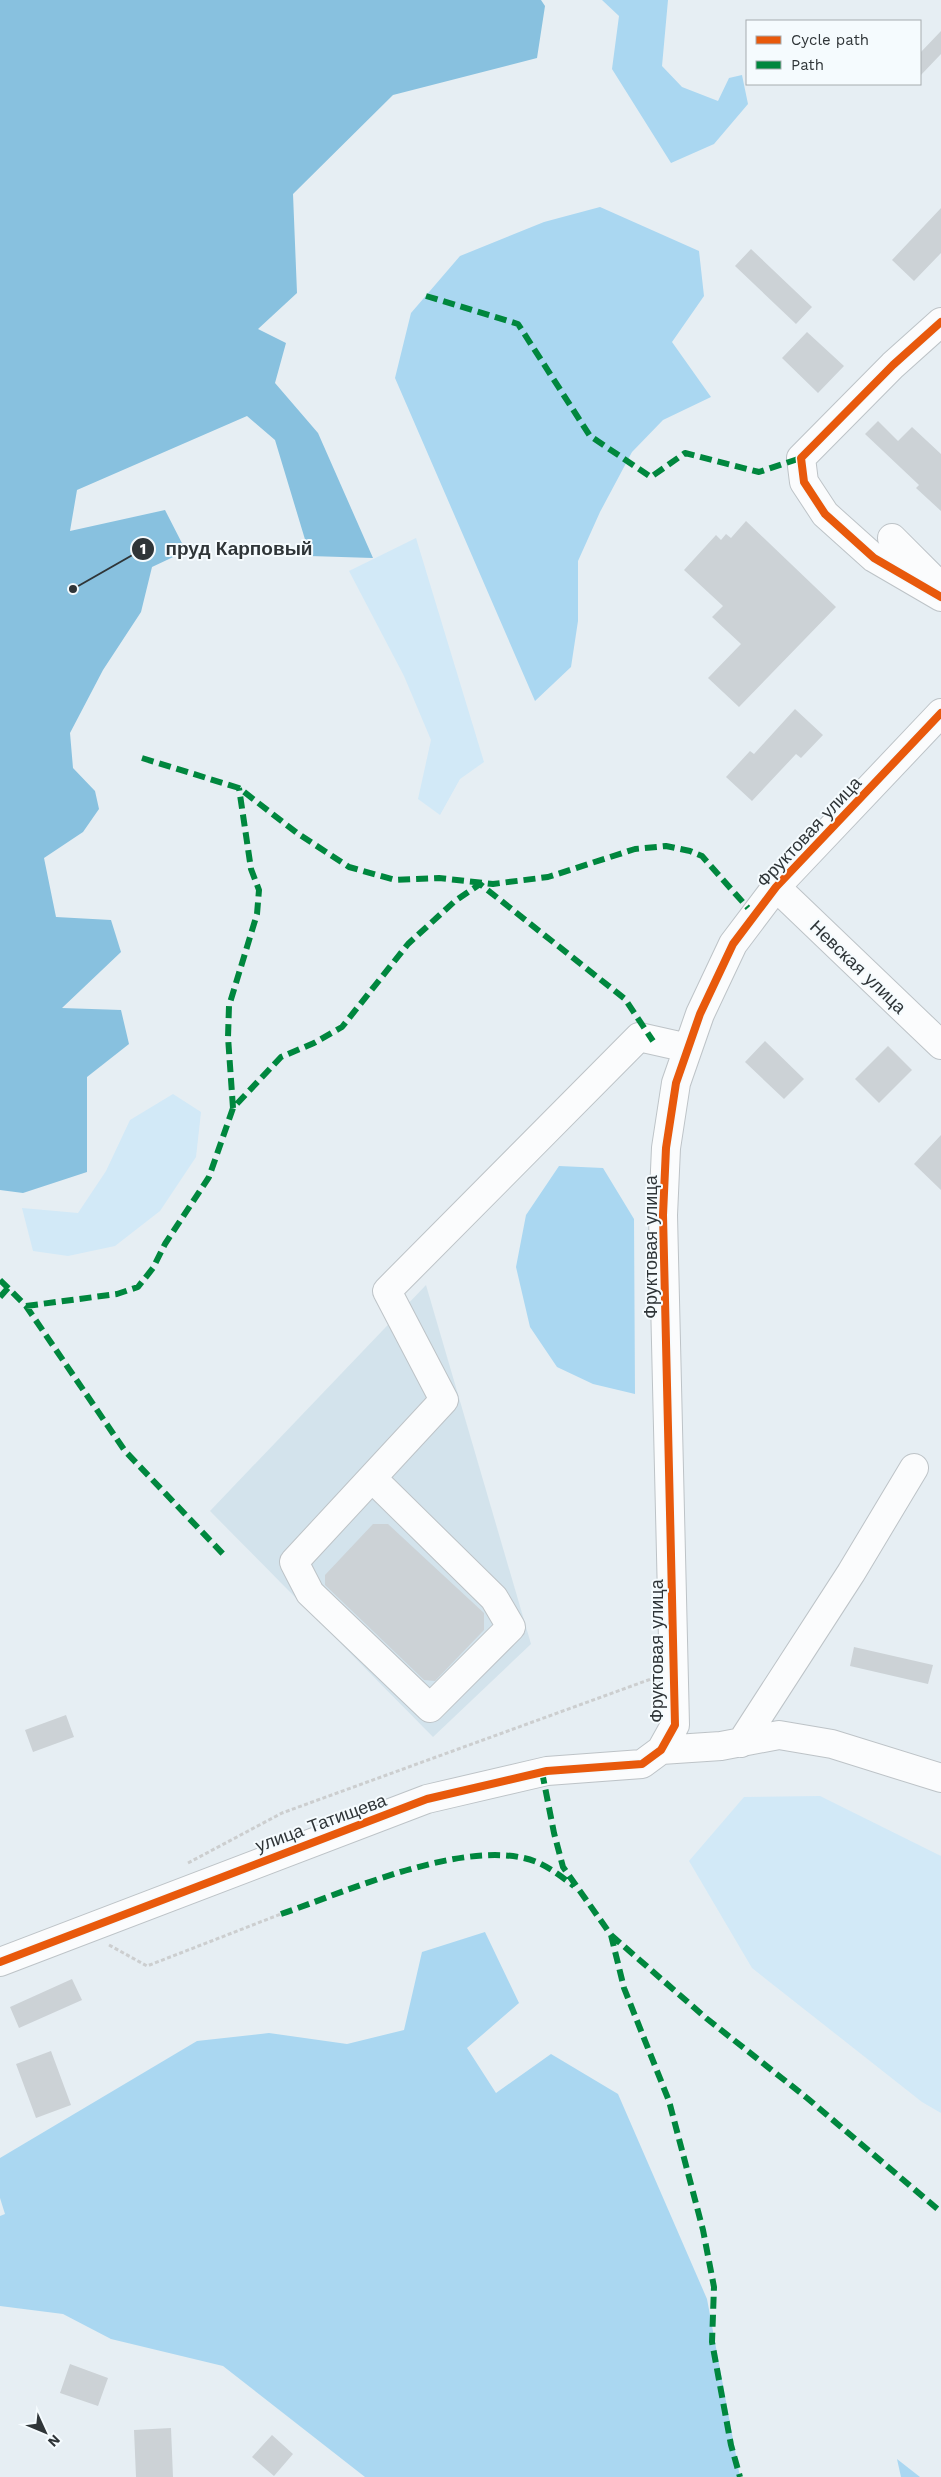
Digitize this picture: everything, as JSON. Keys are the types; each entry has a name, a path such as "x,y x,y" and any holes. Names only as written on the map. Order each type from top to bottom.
{"street":[{"path":"941,322 893,365 801,458 804,482 825,514 874,558 941,596"},
{"path":"892,538 941,587"},
{"name":"Фруктовая улица","path":"661,1750 675,1725 663,1215 666,1148 676,1083 700,1014 733,944 776,887 941,713"},
{"name":"Невская улица","path":"776,887 941,1046"},
{"path":"372,1478 494,1598 511,1627 430,1708 310,1593 294,1562 444,1400 387,1291 639,1037 688,1048"},
{"path":"741,1743 851,1573 914,1468"},
{"path":"661,1750 741,1743 779,1735 832,1744 941,1778"},
{"name":"улица Татищева","path":"0,1962 427,1799 547,1771 642,1764 661,1750"}],"path":[{"path":"182,1866 282,1813 654,1678"},
{"path":"105,1944 147,1966 281,1914"}],"shaded area":[{"path":"0,0 541,0 545,6 537,58 393,95 293,194 297,293 258,329 286,343 275,383 318,433 373,558 310,556 275,440 247,416 77,490 70,531 165,510 186,551 152,567 141,612 103,670 70,733 73,768 95,791 99,809 83,832 44,858 56,917 111,920 121,952 62,1008 121,1010 129,1044 87,1077 87,1172 23,1193 0,1190"},
{"path":"602,0 668,0 662,66 682,87 718,101 729,78 742,75 748,104 714,144 671,163 612,69 619,16"},
{"path":"600,207 699,251 704,296 672,342 711,397 663,420 632,452 600,512 578,561 578,621 571,667 535,701 395,378 411,313 460,256 544,222"},
{"path":"416,538 484,762 460,779 440,815 418,799 431,740 404,676 349,571"},
{"path":"173,1094 201,1112 196,1157 160,1211 115,1246 68,1256 33,1251 22,1208 78,1213 106,1171 130,1120"},
{"path":"559,1166 603,1168 634,1219 635,1394 593,1384 557,1367 530,1327 516,1267 526,1215"},
{"path":"426,1285 531,1644 433,1737 210,1511"},
{"path":"820,1796 941,1856 941,2113 922,2102 752,1968 689,1861 744,1797"},
{"path":"485,1932 519,2003 467,2048 496,2093 551,2054 618,2094 707,2299 740,2477 365,2477 223,2366 111,2339 63,2314 0,2306 0,2216 5,2214 0,2198 0,2158 197,2041 269,2033 347,2044 404,2030 422,1952"},
{"path":"897,2459 920,2477 901,2477"}],"building":[{"path":"941,31 941,54 921,75 921,52"},
{"path":"941,208 941,253 914,281 892,260"},
{"path":"751,249 812,307 796,324 735,266"},
{"path":"807,332 844,366 818,393 782,358"},
{"path":"878,421 898,441 912,427 941,454 941,511 916,488 919,485 865,434"},
{"path":"746,521 836,607 739,707 708,678 741,644 712,617 723,606 684,570 716,535 721,540 726,534 731,538"},
{"path":"795,709 823,735 801,758 796,754 752,801 726,777 750,751 754,754"},
{"path":"765,1041 804,1079 784,1099 745,1062"},
{"path":"888,1046 912,1070 879,1103 855,1079"},
{"path":"941,1135 941,1190 914,1164"},
{"path":"373,1524 388,1524 484,1613 484,1630 435,1681 424,1680 325,1585 325,1575"},
{"path":"854,1647 933,1665 928,1684 850,1666"},
{"path":"66,1715 74,1737 33,1752 25,1730"},
{"path":"72,1979 82,2000 19,2028 10,2007"},
{"path":"51,2051 71,2105 36,2118 16,2064"},
{"path":"70,2364 108,2378 98,2406 60,2393"},
{"path":"171,2428 173,2477 136,2477 134,2430"},
{"path":"272,2435 293,2454 274,2476 252,2457"}],"marked path":[{"path":"426,296 518,324 590,436 651,477 685,453 759,472 801,458"},
{"path":"142,758 239,788 297,833 349,867 395,880 439,878 493,884 548,877 635,849 666,846 690,851 702,856 748,908"},
{"path":"233,1108 228,1037 229,1006 257,914 259,890 251,869 239,788"},
{"path":"26,1306 117,1294 138,1287 153,1268 165,1244 209,1177 233,1108 281,1057 314,1043 342,1027 408,944 455,901 480,884 625,999 653,1041"},
{"path":"0,1280 26,1306 125,1451 224,1555"},
{"path":"0,1297 8,1288"},
{"path":"542,1772 563,1867 611,1935 624,1988 669,2101 703,2230 714,2287 712,2342 731,2445 740,2477"},
{"path":"281,1914 410,1869 480,1856 512,1856 539,1863 574,1886"},
{"path":"611,1935 706,2018 807,2098 941,2212"}],"cycle path":[{"path":"941,322 893,365 801,458 804,482 825,514 874,558 941,597"},
{"path":"0,1962 427,1799 547,1771 642,1764 661,1750 675,1725 663,1215 666,1148 676,1083 700,1014 733,944 776,887 941,713"}],"place":[{"name":"пруд Карповый","path":"73,589"}]}
